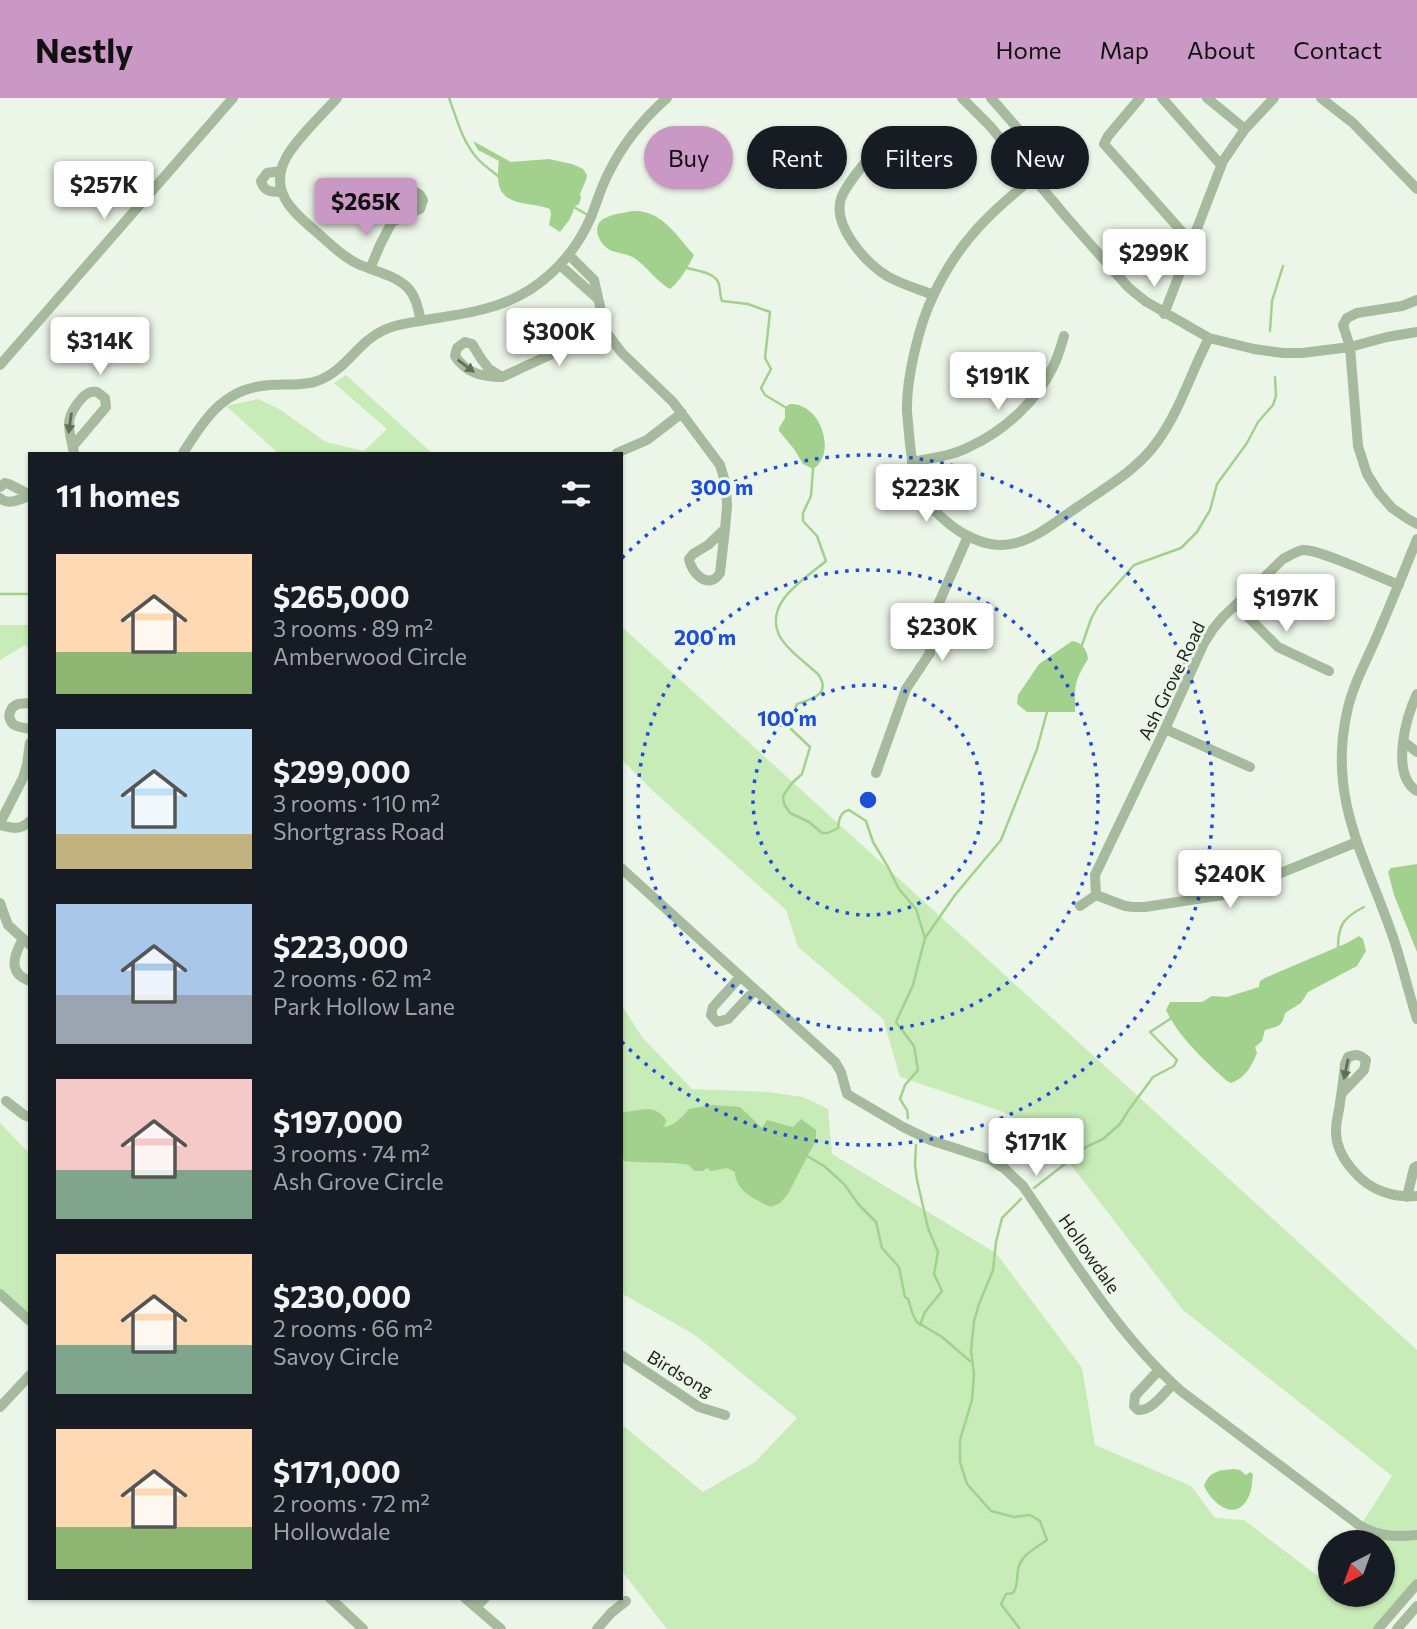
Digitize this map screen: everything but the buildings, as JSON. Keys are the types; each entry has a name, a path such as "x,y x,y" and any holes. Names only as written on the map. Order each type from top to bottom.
{"street":[{"path":"0,365 233,98"},
{"path":"337,98 287,155 281,181 287,204 348,258 405,285 416,301 421,321"},
{"path":"184,452 217,406 238,392 264,385 309,384 321,380 342,366 360,345 397,325 481,311 517,298 531,289 569,255 585,230 608,173 620,152 647,117 667,98"},
{"path":"991,98 1016,126"},
{"path":"1140,98 1104,144 1192,243"},
{"path":"1162,98 1221,165"},
{"path":"1207,98 1245,129"},
{"path":"1164,314 1221,165 1245,129 1274,98"},
{"path":"1321,98 1353,123 1417,189"},
{"path":"967,100 991,128"},
{"path":"861,169 843,196 839,210 845,230 854,244 888,277 933,295"},
{"path":"1019,189 988,215 951,262 933,295 915,349 907,410 912,462 919,488 939,515 976,541 996,545 1029,539 1146,457 1171,419 1209,338"},
{"path":"1042,189 1128,287 1164,314 1209,338 1254,349 1302,353 1350,347 1417,332"},
{"path":"370,269 392,222"},
{"path":"569,255 594,280 606,332 622,353 663,390 720,465 726,485 727,508 725,529 720,573 712,582 705,580 691,569 689,559 725,529"},
{"path":"560,265 598,298"},
{"path":"1417,300 1402,306 1357,313 1347,318 1343,326 1350,347 1358,446 1367,474 1392,508 1417,524"},
{"path":"502,377 489,369 472,344 465,342 457,348 455,356 471,372 487,377 502,377 591,336 606,332"},
{"path":"912,462 968,448 1006,425 1026,406 1043,384 1053,367 1064,336"},
{"path":"97,391 105,398 106,407 73,450 68,432 71,413 86,394 97,391"},
{"path":"619,452 647,440 682,413"},
{"path":"0,487 9,484 28,495"},
{"path":"0,498 9,502 28,497"},
{"path":"876,773 906,689 930,653 931,621 968,536"},
{"path":"1417,539 1347,709 1341,759 1346,807 1395,943 1417,1020"},
{"name":"Ash Grove Road","path":"1096,895 1095,875 1204,643 1213,629 1236,605 1283,559 1304,550 1319,553 1399,585"},
{"path":"1236,605 1278,647 1329,671"},
{"path":"1417,694 1406,720 1403,768 1408,785 1417,791"},
{"path":"28,703 15,705 9,715 14,725 28,728"},
{"path":"1165,729 1250,768"},
{"path":"1404,741 1417,751"},
{"path":"28,758 27,776 0,822 16,829 28,823"},
{"path":"1080,906 1096,895 1118,904 1145,907 1229,894 1357,842"},
{"name":"Hollowdale","path":"623,870 835,1062 848,1094 930,1140 992,1160 1005,1169 1023,1186 1122,1330 1173,1384 1359,1525 1382,1535 1417,1535"},
{"path":"0,904 8,925 26,942 15,953 14,962 19,976 28,980"},
{"path":"740,976 713,1007 711,1015 717,1022 727,1019 755,990"},
{"path":"1342,1093 1336,1132 1339,1147 1361,1178 1385,1193 1412,1196 1414,1168 1417,1166"},
{"path":"6,1101 28,1116"},
{"path":"0,1294 28,1319"},
{"name":"Birdsong","path":"623,1356 699,1407 724,1415"},
{"path":"1158,1371 1135,1396 1134,1406 1138,1410 1143,1411 1150,1407 1173,1384"},
{"path":"0,1407 28,1377"},
{"path":"1378,1629 1417,1584"},
{"path":"332,1600 363,1629"},
{"path":"467,1600 501,1629"},
{"path":"476,1607 483,1600"},
{"path":"597,1629 626,1601"},
{"path":"1396,1629 1417,1605"}],"shaded area":[{"path":"473,141 511,162 549,159 583,169 587,175 579,204 575,206 570,219 560,232 549,225 550,209 517,202 504,194 498,178 499,161 478,150"},
{"path":"632,211 652,214 660,219 694,255 670,289 634,258 612,251 600,240 597,230 600,221"},
{"path":"346,375 431,452 277,452 226,406 258,399 279,409 326,442 364,451 387,429 334,383"},
{"path":"790,404 810,411 822,430 824,452 813,469 803,464 779,431 785,418 785,407"},
{"path":"0,625 28,625 28,649 25,645 0,660"},
{"path":"623,628 1417,1350 1417,1578 1395,1604 1395,1530 1358,1530 1392,1476 1183,1310 1048,1135 1001,1111 900,1077 883,1019 798,947 786,910 623,761"},
{"path":"1072,641 1083,647 1088,659 1076,684 1075,712 1027,712 1017,704 1018,695 1039,664"},
{"path":"1417,864 1417,952 1394,895 1388,872 1391,868"},
{"path":"1359,936 1363,939 1366,951 1357,966 1308,992 1301,1003 1285,1013 1281,1024 1265,1030 1262,1041 1255,1047 1257,1053 1250,1067 1244,1075 1231,1083 1193,1048 1166,1010 1170,1002 1202,1002 1212,996 1227,997 1259,987 1260,981 1267,977"},
{"path":"623,1007 642,1037 692,1089 769,1092 803,1097 828,1109 832,1154 996,1253 1082,1368 1095,1445 1191,1486 1215,1518 1244,1520 1318,1576 1318,1607 1393,1607 1374,1629 667,1629 623,1573 623,1426 703,1492 755,1462 797,1418 695,1335 623,1294"},
{"path":"713,1105 740,1107 762,1128 767,1120 793,1127 801,1119 816,1130 816,1140 788,1194 780,1203 771,1207 753,1198 742,1190 735,1172 727,1168 694,1171 689,1165 624,1161 623,1112 646,1109 657,1111 667,1121 663,1127 667,1127 689,1109"},
{"path":"0,1123 28,1152 28,1314 0,1289"},
{"path":"1234,1469 1246,1475 1250,1472 1253,1474 1248,1498 1237,1509 1230,1510 1212,1499 1204,1486 1212,1474"}],"waterway":[{"path":"449,98 467,144 479,161 498,176"},
{"path":"572,206 588,215"},
{"path":"1270,331 1272,301 1283,266"},
{"path":"687,268 714,277 719,284 722,301 748,304 770,312 765,358 771,369 761,388 765,395 785,407"},
{"path":"1082,645 1098,606 1134,565 1181,548 1197,532 1210,510 1217,484 1247,443 1258,422 1273,405 1276,396 1275,377"},
{"path":"813,469 811,496 803,513 803,521 817,536 826,561 789,592 777,612 776,623 782,641 818,674 823,686 818,695 797,704 789,727 810,747 802,774 783,796 784,804 790,813 809,822 822,833 838,828 842,814 849,810 866,821 873,842 899,889 916,909 925,938"},
{"path":"0,594 28,594"},
{"path":"908,1118 907,1110 900,1099 905,1085 918,1070 914,1046 896,1022 913,985 925,938 955,895 1001,840 1037,749 1047,712"},
{"path":"1338,947 1339,933 1344,922 1364,907"},
{"path":"1034,1188 1088,1146 1103,1139 1120,1124 1153,1077 1174,1066 1177,1060 1150,1032 1170,1019"},
{"path":"916,1145 917,1180 928,1228 938,1252 934,1274 942,1291 925,1312 920,1325"},
{"path":"807,1156 824,1166 844,1184 876,1222 882,1248 899,1267 905,1297 917,1322 942,1337 970,1361"},
{"path":"1020,1629 1001,1604 1006,1594 1015,1590 1022,1560 1047,1540 1040,1521 1030,1515 1014,1517 991,1511 967,1484 960,1462 960,1440 972,1400 974,1374 971,1351 974,1321 993,1270 1002,1218 1021,1199"}]}
